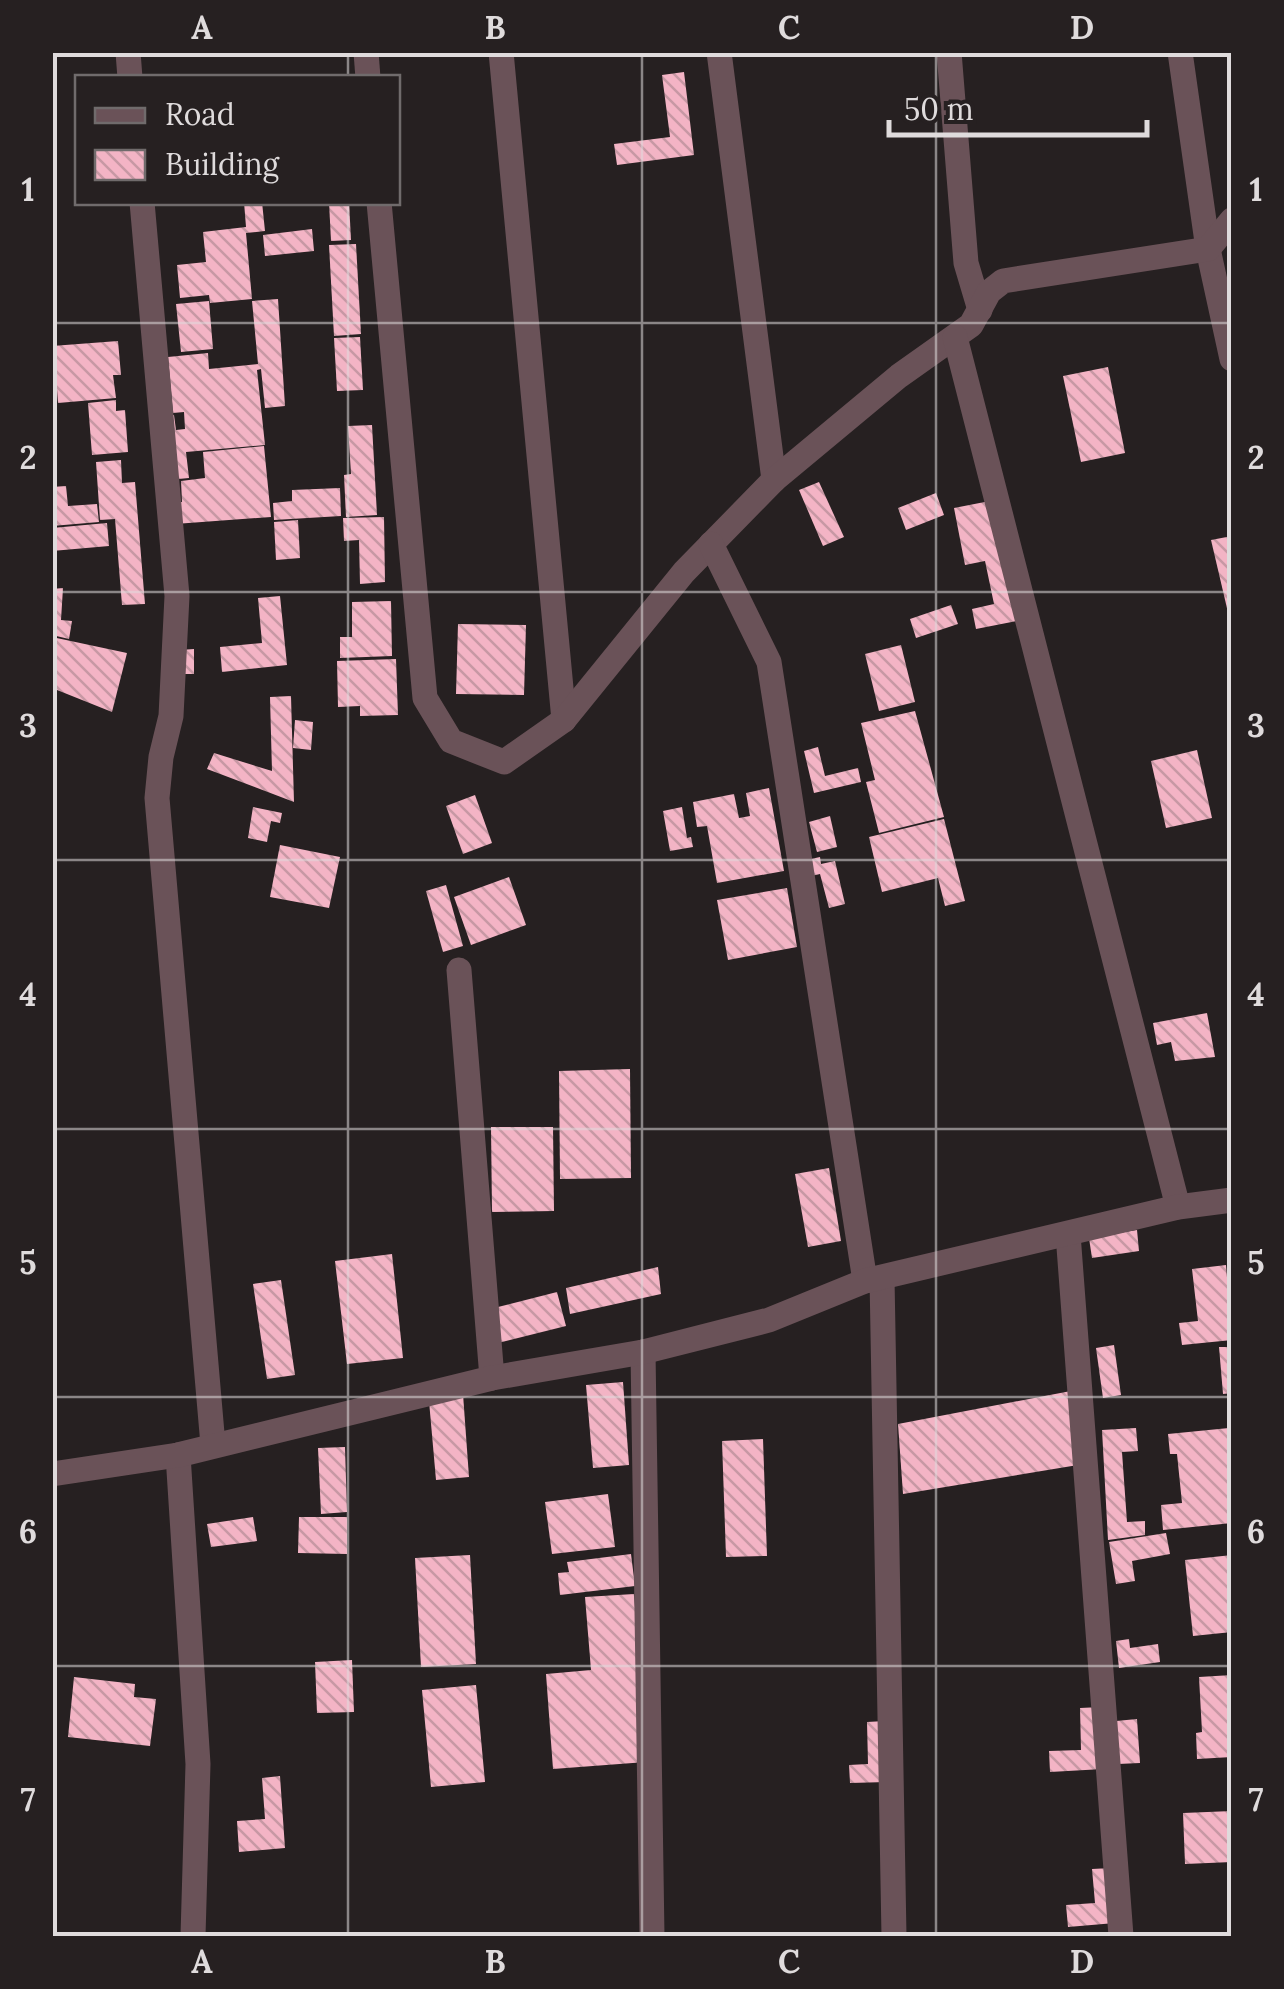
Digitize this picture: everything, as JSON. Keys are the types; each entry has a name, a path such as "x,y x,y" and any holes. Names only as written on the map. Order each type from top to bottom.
{"street":[{"path":"501,52 564,720"},
{"path":"719,52 774,480"},
{"path":"949,52 966,263 980,310"},
{"path":"1180,52 1208,249 1232,359"},
{"path":"142,205 177,596 172,716 161,758 157,798 213,1445"},
{"path":"380,205 425,698 451,740 504,762 564,720 684,572 774,480 898,376 971,325 989,292 1003,281 1208,249 1232,220"},
{"path":"955,336 1178,1208"},
{"path":"711,544 768,662 874,1280 894,1936"},
{"path":"458,970 492,1378"},
{"path":"52,1474 178,1456 492,1378 643,1352 769,1320 874,1280 1178,1208 1232,1200"},
{"path":"1068,1234 1121,1936"},
{"path":"643,1352 652,1936"},
{"path":"178,1456 198,1764 193,1936"}],"building":[{"path":"684,72 694,155 617,165 614,144 670,137 662,75"},
{"path":"244,205 262,205 265,231 246,233 252,299 210,303 209,295 180,298 177,265 206,262 203,232 246,227"},
{"path":"329,205 349,205 351,240 331,241"},
{"path":"312,229 314,251 265,256 263,235"},
{"path":"356,244 361,334 334,336 329,245"},
{"path":"278,299 285,406 265,408 261,369 257,370 265,445 186,452 189,478 168,480 162,416 174,415 176,430 185,429 184,412 173,413 168,357 208,353 209,369 258,364 252,301"},
{"path":"209,301 213,349 181,352 176,304"},
{"path":"360,337 363,390 337,391 334,338"},
{"path":"118,341 121,375 113,375 116,398 58,403 57,389 52,389 52,346"},
{"path":"1108,367 1125,453 1081,462 1063,376"},
{"path":"116,400 116,411 125,410 128,452 92,455 88,403"},
{"path":"372,425 377,515 346,517 344,475 351,474 348,426"},
{"path":"264,446 271,517 175,524 173,502 182,502 181,481 205,478 203,452"},
{"path":"121,460 122,483 135,482 145,604 122,605 115,519 100,520 96,462"},
{"path":"819,482 844,537 823,546 799,490"},
{"path":"66,486 68,506 97,504 99,522 52,526 52,487"},
{"path":"340,488 341,516 274,520 273,503 292,501 292,490"},
{"path":"936,493 944,515 906,530 898,508"},
{"path":"1000,499 1022,620 976,629 972,609 994,604 985,561 965,565 954,508"},
{"path":"384,517 385,582 360,584 359,540 344,541 343,518"},
{"path":"298,520 300,558 276,560 274,522"},
{"path":"107,523 109,546 52,551 52,528"},
{"path":"1232,536 1232,621 1230,621 1211,540"},
{"path":"63,588 61,620 72,621 69,639 52,635 52,589"},
{"path":"280,596 287,665 222,672 220,647 262,643 258,598"},
{"path":"391,601 392,656 340,658 340,637 352,637 352,602"},
{"path":"951,605 958,624 916,638 910,619"},
{"path":"458,624 526,625 524,695 456,694"},
{"path":"52,637 127,653 112,712 52,688"},
{"path":"901,645 915,702 879,711 865,654"},
{"path":"194,649 194,674 180,674 180,650"},
{"path":"396,659 398,715 360,716 360,706 338,707 337,661"},
{"path":"291,696 294,802 207,769 214,753 272,771 270,697"},
{"path":"915,711 944,817 879,833 866,782 875,780 861,723"},
{"path":"295,720 313,722 311,750 293,748"},
{"path":"818,747 825,776 858,768 861,782 814,793 804,751"},
{"path":"1197,750 1212,818 1166,828 1151,761"},
{"path":"769,788 784,871 717,883 707,826 697,827 693,802 734,794 739,818 750,816 746,793"},
{"path":"475,795 492,843 463,854 446,806"},
{"path":"253,807 282,813 280,823 271,821 267,842 248,838"},
{"path":"682,807 687,838 691,837 693,847 670,851 663,811"},
{"path":"830,816 837,847 817,852 809,822"},
{"path":"944,819 965,901 945,906 938,878 882,892 869,837"},
{"path":"280,845 340,857 329,908 270,897"},
{"path":"820,857 821,864 835,861 845,904 829,908 820,874 807,877 802,861"},
{"path":"509,877 526,925 471,945 454,897"},
{"path":"446,885 463,946 443,952 426,891"},
{"path":"787,888 797,947 728,960 717,900"},
{"path":"1207,1013 1215,1057 1175,1061 1171,1042 1157,1045 1153,1023"},
{"path":"630,1069 631,1178 560,1179 559,1071"},
{"path":"491,1127 553,1127 554,1211 492,1212"},
{"path":"829,1168 841,1241 808,1247 795,1174"},
{"path":"1137,1230 1139,1251 1092,1258 1089,1238"},
{"path":"392,1254 403,1358 347,1364 335,1261"},
{"path":"1226,1265 1232,1340 1182,1345 1179,1323 1198,1321 1192,1269"},
{"path":"658,1267 661,1294 570,1314 566,1288"},
{"path":"281,1280 295,1375 267,1379 253,1284"},
{"path":"557,1292 566,1326 498,1343 490,1309"},
{"path":"1114,1345 1121,1395 1103,1398 1096,1348"},
{"path":"1219,1347 1232,1347 1232,1393 1223,1394"},
{"path":"623,1382 629,1465 593,1468 586,1385"},
{"path":"1076,1390 1084,1464 903,1494 898,1424"},
{"path":"463,1394 469,1477 436,1480 429,1401"},
{"path":"1136,1428 1138,1451 1122,1452 1127,1522 1145,1521 1145,1535 1108,1540 1102,1430"},
{"path":"1229,1428 1232,1523 1163,1530 1161,1505 1182,1503 1177,1454 1170,1454 1168,1434"},
{"path":"763,1439 767,1556 726,1557 722,1441"},
{"path":"345,1447 347,1512 321,1514 318,1448"},
{"path":"608,1494 615,1547 552,1554 545,1502"},
{"path":"253,1517 257,1541 211,1547 207,1524"},
{"path":"299,1517 347,1517 347,1554 298,1553"},
{"path":"1166,1533 1170,1554 1132,1561 1135,1581 1116,1584 1109,1542"},
{"path":"631,1554 635,1586 560,1595 558,1573 569,1572 567,1562"},
{"path":"470,1555 476,1664 421,1667 415,1558"},
{"path":"1232,1555 1232,1632 1193,1636 1185,1560"},
{"path":"634,1594 646,1762 553,1769 546,1674 591,1670 585,1597"},
{"path":"1129,1639 1130,1648 1158,1644 1160,1662 1119,1668 1116,1641"},
{"path":"352,1660 354,1712 317,1713 315,1662"},
{"path":"1232,1675 1232,1757 1197,1759 1196,1733 1202,1732 1199,1677"},
{"path":"74,1677 135,1684 134,1697 156,1699 150,1746 68,1737"},
{"path":"476,1685 485,1782 431,1787 422,1690"},
{"path":"1101,1707 1103,1769 1050,1772 1049,1751 1081,1750 1080,1708"},
{"path":"1137,1719 1140,1763 1118,1764 1116,1721"},
{"path":"885,1721 887,1782 850,1783 849,1765 868,1764 867,1722"},
{"path":"280,1776 285,1848 239,1852 237,1821 265,1819 262,1778"},
{"path":"1232,1811 1232,1862 1185,1864 1183,1813"},
{"path":"1111,1868 1115,1923 1068,1927 1066,1905 1095,1903 1092,1869"}]}
